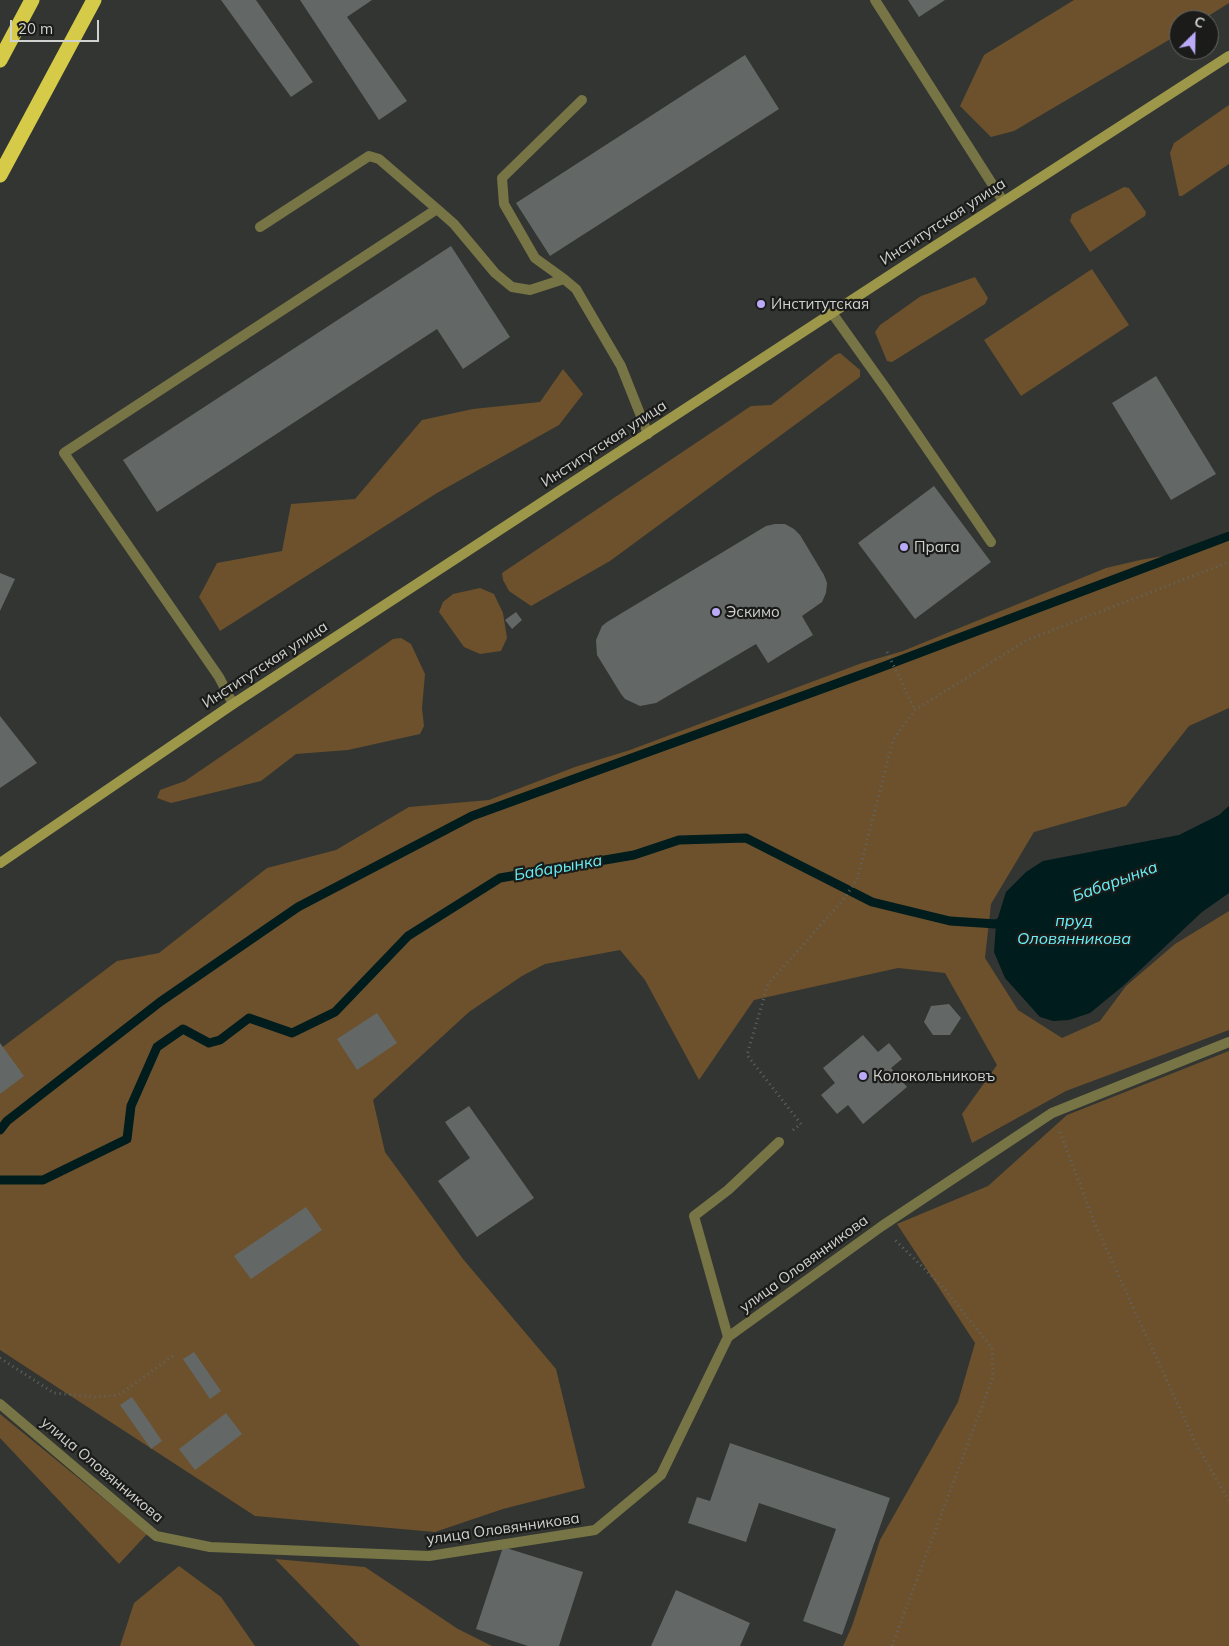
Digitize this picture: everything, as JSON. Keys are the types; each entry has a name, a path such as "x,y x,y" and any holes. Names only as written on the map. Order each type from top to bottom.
{"highway":[{"path":"0,60 32,0"},
{"path":"0,175 94,0"}],"street":[{"name":"Институтская улица","path":"0,863 233,704 1003,201 1229,56"}],"lane":[{"path":"875,0 1003,201"},
{"path":"582,100 502,178 504,204 535,258 576,289 621,366 648,434"},
{"path":"260,227 368,156 379,159 454,224 495,273 512,287 530,290 564,279"},
{"path":"233,704 219,677 64,453 437,209"},
{"path":"832,313 992,542"},
{"name":"улица Оловянникова","path":"0,1404 156,1536 210,1547 428,1556 595,1530 661,1476 728,1337 882,1226 1052,1113 1229,1042"},
{"path":"728,1337 694,1216 728,1190 778,1142"}],"path":[{"path":"778,1142 801,1124 747,1055 768,984 843,900 856,880 893,740 915,710 1027,640 1229,562"},
{"path":"887,652 915,710"},
{"path":"1052,1113 1094,1224 1196,1444 1229,1501"},
{"path":"882,1226 944,1287 992,1348 993,1378 892,1646"},
{"path":"0,1358 54,1394 95,1398 119,1395 174,1355"}],"shaded area":[{"path":"1074,0 1229,0 1229,3 1218,10 1169,10 1169,40 1014,131 991,137 960,106 984,55"},
{"path":"1229,105 1229,164 1182,196 1179,196 1170,153 1174,143"},
{"path":"1124,187 1129,188 1146,212 1145,216 1090,252 1070,221 1072,214"},
{"path":"1092,269 1129,325 1021,396 984,340"},
{"path":"975,277 988,298 985,304 892,362 887,361 875,332 880,325 921,296"},
{"path":"840,353 860,370 860,377 610,561 531,606 509,591 503,580 502,573 751,406 771,405"},
{"path":"563,369 583,394 559,425 437,493 220,631 199,597 217,563 282,551 291,504 355,499 422,420 473,409 540,402"},
{"path":"1229,531 1229,708 1189,726 1126,806 1034,832 991,904 985,958 1018,1010 1062,1038 1100,1021 1126,986 1175,944 1229,911 1229,1030 1066,1091 972,1143 962,1114 997,1065 945,973 898,968 754,1000 699,1080 645,980 620,950 545,964 522,976 469,1012 373,1100 385,1152 463,1259 556,1369 585,1488 503,1509 435,1532 255,1516 0,1350 0,1049 117,961 159,953 267,868 336,850 409,807 489,800 575,767 630,750 862,663 903,651 1106,568 1169,555"},
{"path":"480,588 494,594 503,613 507,638 501,651 480,654 464,647 439,612 443,602 453,594"},
{"path":"401,638 411,644 425,674 422,708 424,726 420,734 348,750 296,754 261,781 171,803 157,798 160,790 185,781 393,639"},
{"path":"1229,1051 1229,1646 843,1646 852,1626 880,1540 958,1402 975,1343 897,1224 988,1186 1067,1115"},
{"path":"0,1414 147,1534 119,1564 0,1438"},
{"path":"275,1559 365,1567 458,1629 492,1646 360,1646"},
{"path":"179,1566 221,1597 255,1646 120,1646 134,1603"}],"water":[{"name":"пруд Оловянникова","path":"1229,806 1229,893 1202,912 1123,986 1090,1013 1069,1020 1053,1021 1040,1017 1005,978 994,952 996,924 1006,892 1026,872 1043,861 1179,835 1219,815"}],"building":[{"path":"221,0 256,0 313,82 291,97"},
{"path":"300,0 372,0 347,17 407,101 379,120"},
{"path":"908,0 945,0 919,17"},
{"path":"745,55 779,109 550,256 516,203"},
{"path":"451,246 510,337 463,369 437,329 157,512 123,460"},
{"path":"1156,376 1216,474 1171,500 1112,403"},
{"path":"934,486 991,562 915,619 858,543"},
{"name":"Эскимо","path":"785,524 800,535 827,583 826,593 822,602 802,616 813,635 768,663 756,644 656,703 640,706 625,699 597,655 596,640 602,626 766,526"},
{"path":"0,573 15,579 0,611"},
{"path":"516,612 522,620 512,629 505,620"},
{"path":"0,716 37,763 0,788"},
{"path":"949,1004 961,1018 950,1035 933,1035 924,1022 931,1006"},
{"path":"377,1013 397,1043 357,1070 337,1039"},
{"name":"Колокольниковъ","path":"863,1035 878,1052 889,1043 902,1059 891,1068 907,1087 863,1124 848,1105 837,1114 821,1095 835,1083 823,1068"},
{"path":"0,1043 24,1076 0,1094"},
{"path":"469,1106 534,1198 477,1237 438,1181 470,1158 445,1122"},
{"path":"306,1207 322,1230 251,1279 234,1256"},
{"path":"194,1352 221,1391 210,1399 183,1359"},
{"path":"132,1397 162,1441 151,1449 120,1405"},
{"path":"226,1413 242,1434 195,1470 179,1449"},
{"path":"730,1443 890,1498 842,1635 803,1621 836,1529 759,1503 746,1542 688,1523 697,1497 710,1501"},
{"path":"503,1547 583,1572 559,1646 528,1646 476,1629"},
{"path":"676,1590 750,1623 740,1646 651,1646"}],"waterway":[{"path":"0,1130 7,1121 160,1002 298,907 472,816 874,670 1229,536"},
{"name":"Бабарынка","path":"0,1180 43,1180 127,1139 131,1106 157,1047 183,1029 209,1043 220,1040 249,1018 292,1033 335,1012 408,936 500,878 634,855 679,840 746,838 872,902 950,921 996,924 1006,920"}],"place":[{"name":"Институтская","path":"761,304"},
{"name":"Прага","path":"904,547"},
{"name":"Эскимо","path":"716,612"},
{"name":"Колокольниковъ","path":"863,1076"}]}
